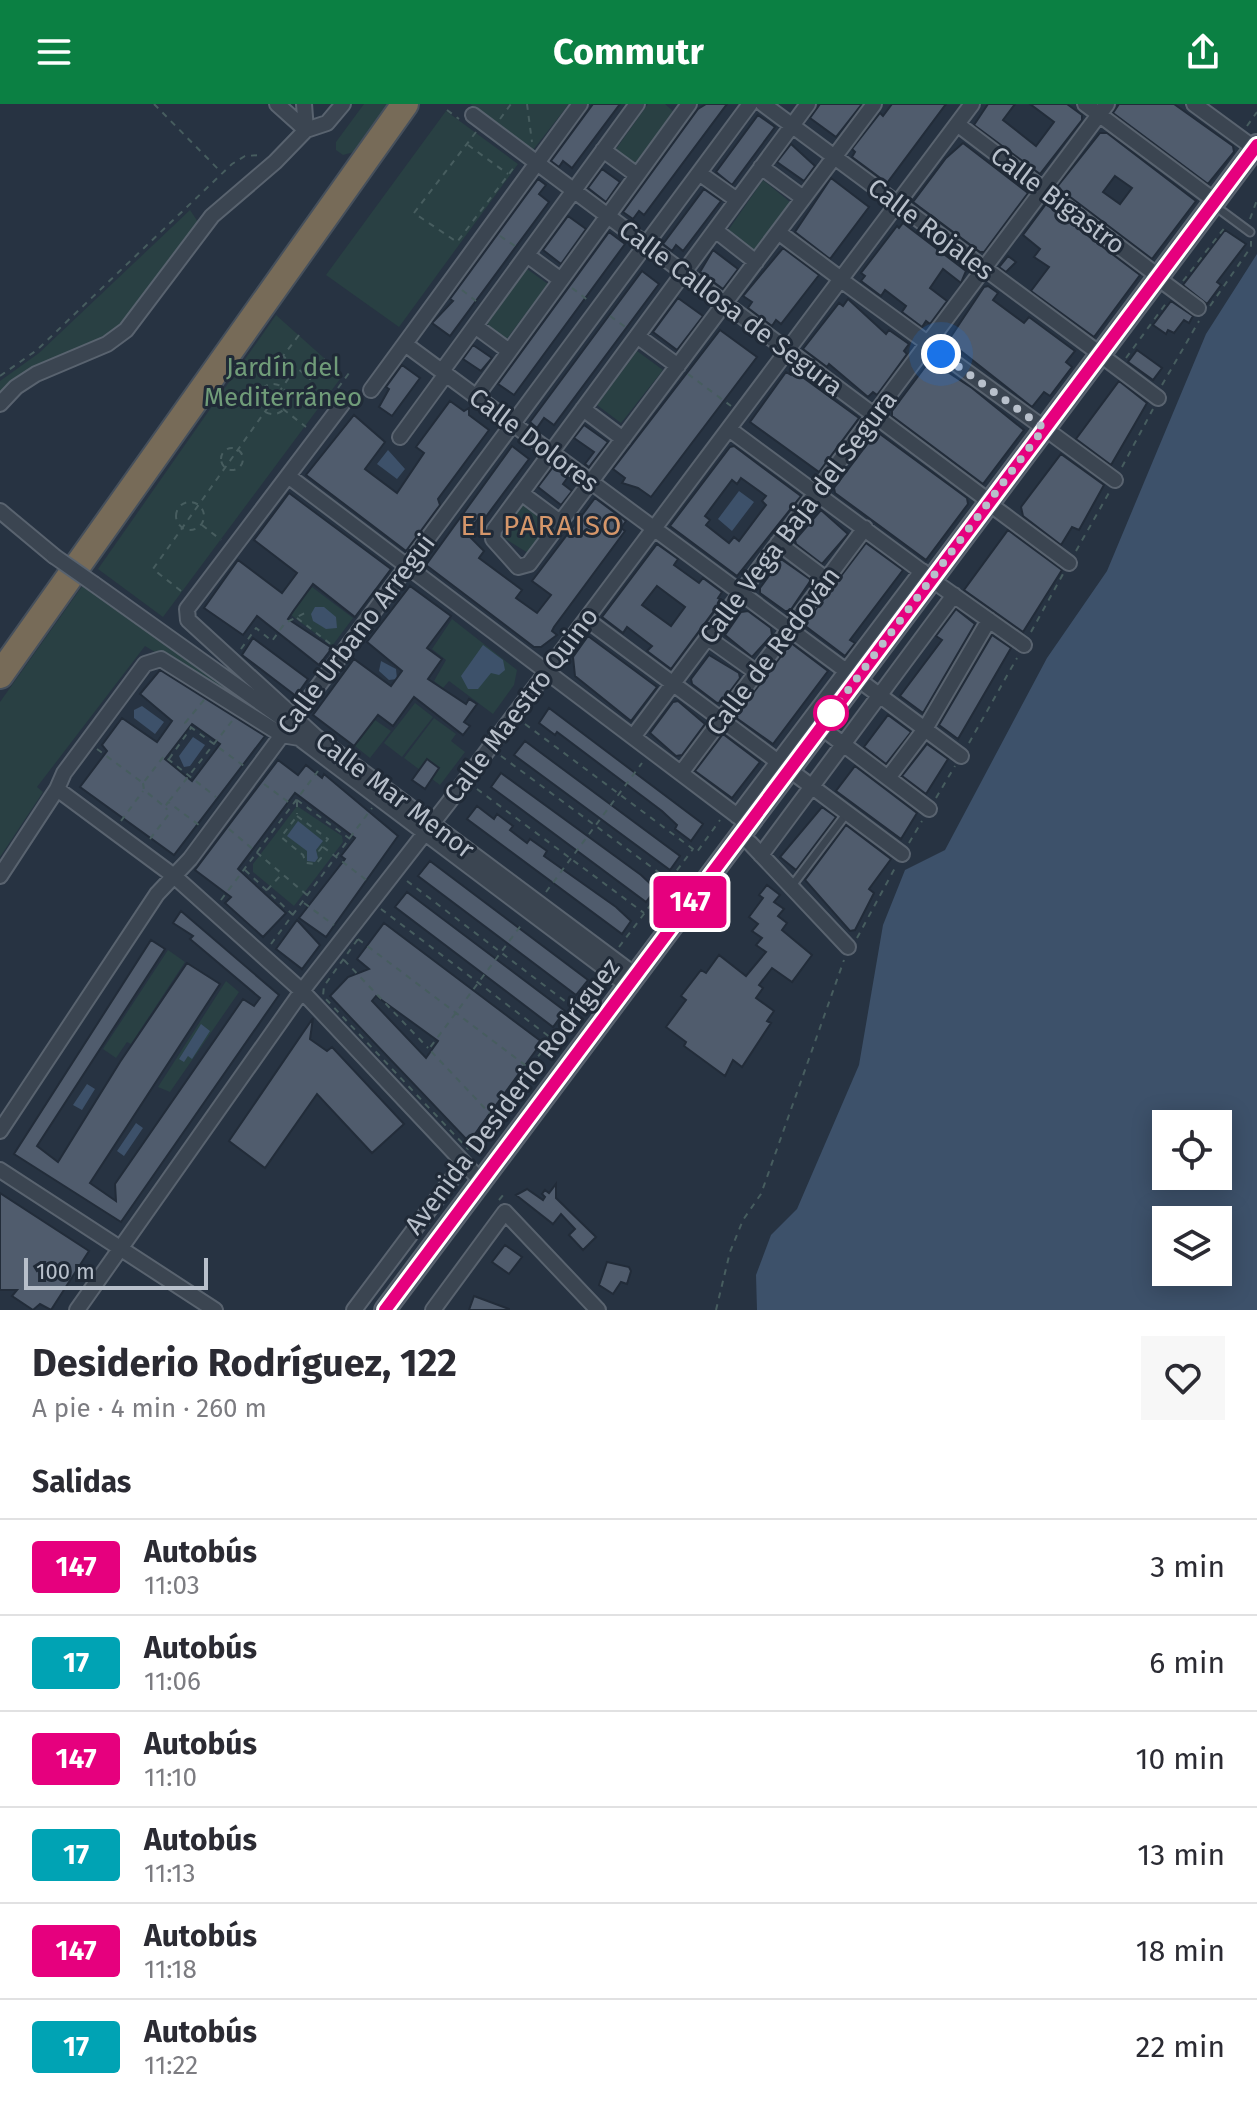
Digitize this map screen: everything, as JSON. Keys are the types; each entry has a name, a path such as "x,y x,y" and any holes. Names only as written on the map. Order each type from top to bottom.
{"highway":[{"path":"0,675 405,104"}],"street":[{"path":"277,104 306,130"},
{"path":"304,104 306,130"},
{"path":"0,404 16,387 36,374 107,344 126,330 212,216 275,162 306,130 327,123 343,104"},
{"path":"371,390 580,104"},
{"path":"400,437 487,309 637,104"},
{"name":"Calle Urbano Arregui","path":"0,1131 157,894 289,725 750,104"},
{"name":"Calle Rojales","path":"763,104 1111,360 1157,400"},
{"path":"808,104 492,534 515,565 523,567 529,564 874,104"},
{"name":"Calle Maestro Quino","path":"77,1310 123,1250 302,991 654,529 972,104"},
{"path":"1085,104 1103,110 1223,211"},
{"path":"1194,104 1253,147"},
{"path":"476,397 685,106"},
{"name":"Calle Vega Baja del Segura","path":"633,737 1103,110"},
{"name":"Calle Callosa de Segura","path":"473,115 1069,563"},
{"name":"Calle Bigastro","path":"957,124 1198,308"},
{"name":"Avenida Desiderio Rodríguez","path":"385,1310 744,831 794,774 1049,432 1170,286 1223,211 1253,147"},
{"path":"603,150 637,175"},
{"path":"761,167 803,198"},
{"path":"699,173 737,200"},
{"path":"715,230 756,262"},
{"path":"778,232 927,345 1115,480"},
{"path":"527,255 561,280"},
{"path":"475,326 509,351"},
{"path":"637,336 678,366"},
{"name":"Calle Dolores","path":"405,344 961,756"},
{"name":"Calle Mar Menor","path":"343,403 187,609 188,620 299,738 428,828"},
{"path":"583,409 623,439"},
{"path":"729,429 1024,645"},
{"path":"288,476 681,773 744,831 848,947"},
{"path":"521,493 560,522"},
{"path":"0,511 54,556 289,725"},
{"name":"Calle de Redován","path":"681,773 865,528"},
{"path":"778,543 826,579"},
{"path":"586,619 902,854"},
{"path":"888,778 925,729 989,620"},
{"path":"708,638 756,672"},
{"name":"Calle Mar Menor","path":"57,789 64,773 150,659 165,660 241,709 289,725 631,980"},
{"name":"Avenida Desiderio Rodríguez","path":"401,1310 744,831 794,774 837,740 862,683"},
{"path":"837,740 929,809"},
{"path":"0,876 57,789 174,876 302,991 481,1181"},
{"path":"354,1310 464,1163"},
{"path":"0,1170 215,1310"},
{"path":"433,1310 505,1212 598,1310"}],"lane":[{"path":"1223,211 1250,232"},
{"path":"791,887 847,813"}],"path":[{"path":"154,104 222,173"},
{"path":"498,123 511,104"},
{"path":"527,104 536,162"},
{"path":"1253,147 1257,112"},
{"path":"476,131 414,213 457,242 518,162"},
{"path":"467,144 509,175"},
{"path":"0,376 37,350 222,173 245,156 261,154 275,162"},
{"path":"1250,220 1257,200"},
{"path":"1111,360 1170,286 1210,245 1223,211 1253,207"},
{"path":"497,233 527,255"},
{"path":"458,287 487,309"},
{"path":"299,335 283,356 310,379 325,359"},
{"path":"678,366 733,407"},
{"path":"183,592 153,569 296,368"},
{"path":"338,388 349,373"},
{"path":"274,384 282,388 287,396 283,409 275,414 265,412 258,401 262,389 274,384"},
{"path":"716,1310 723,1272 743,1220 761,1194 848,947 857,937 1024,645 1157,400"},
{"path":"283,409 307,428"},
{"path":"228,448 238,450 242,457 240,466 225,467 221,462 223,452 228,448"},
{"path":"184,503 199,505 204,512 202,525 193,530 182,528 176,520 177,510 184,503"},
{"path":"202,525 222,541"},
{"path":"237,653 256,628 272,641 285,623 307,612"},
{"path":"296,617 336,647"},
{"path":"211,690 185,723 245,766"},
{"path":"165,807 241,709"},
{"path":"521,721 697,852 744,831"},
{"path":"168,760 192,728"},
{"path":"96,748 143,783 144,790 169,814 148,841"},
{"path":"497,753 669,880"},
{"path":"143,783 164,756 220,800"},
{"path":"544,895 645,758"},
{"path":"213,894 220,901 320,767"},
{"path":"265,775 260,782 292,805"},
{"path":"473,786 644,913"},
{"path":"121,821 144,790"},
{"path":"297,800 297,816 281,837 303,855 306,863 318,863 322,846 328,839 297,816"},
{"path":"297,800 350,839"},
{"path":"168,802 200,826"},
{"path":"270,945 372,807 381,813"},
{"path":"111,813 130,828"},
{"path":"285,815 293,821"},
{"path":"193,835 206,817"},
{"path":"316,829 323,819"},
{"path":"226,827 308,896"},
{"path":"139,834 156,847"},
{"path":"322,846 371,883"},
{"path":"611,945 617,950 693,849"},
{"path":"244,869 293,915"},
{"path":"266,890 282,873"},
{"path":"403,877 574,1008"},
{"path":"303,902 338,929"},
{"path":"380,909 552,1038"},
{"path":"429,1049 525,919"},
{"path":"529,1068 358,939 322,989 324,999 468,1149 493,1117 599,974 593,970"},
{"path":"343,959 493,1117"}],"green space":[{"path":"364,104 388,104 354,152 343,155 336,150 336,142"},
{"path":"470,104 569,104 533,150"},
{"path":"648,104 665,104 674,112 634,165 616,149"},
{"path":"446,111 518,164 399,327 326,275"},
{"path":"763,180 790,202 753,251 727,232"},
{"path":"190,210 198,222 122,325 103,338 12,382 0,394 0,381 39,353"},
{"path":"527,269 548,284 506,340 487,324"},
{"name":"Jardín del Mediterráneo","path":"276,315 343,375 163,617 98,569"},
{"path":"637,351 663,370 621,423 597,405"},
{"path":"521,504 549,523 528,553 499,535"},
{"path":"83,585 258,709 256,713 145,646 37,787 43,792 0,857 0,702"},
{"path":"312,587 353,618 332,646 291,615"},
{"path":"452,619 517,670 514,685 493,714 449,681 443,688 434,681 446,660 432,649"},
{"path":"415,703 433,717 402,757 384,743"},
{"path":"434,718 456,734 451,741 465,752 440,785 404,758"},
{"path":"375,720 391,731 370,758 355,746"},
{"path":"297,806 342,836 343,842 294,906 253,872 253,864"},
{"path":"168,950 185,962 131,1044 127,1042 116,1058 103,1049"},
{"path":"226,981 239,992 170,1092 158,1087"}],"water":[{"path":"1257,254 1257,1310 757,1310 756,1275 771,1235 797,1209 859,1065 883,925 905,870 945,850 1047,658 1107,571 1206,334"},
{"path":"388,450 405,469 397,479 377,464"},
{"path":"739,491 754,502 732,531 718,519"},
{"path":"315,607 324,607 336,617 337,628 326,629 313,621 311,614"},
{"path":"483,645 503,660 505,670 499,675 491,673 478,689 468,689 461,676"},
{"path":"381,661 396,669 397,679 389,680 379,671"},
{"path":"142,706 164,722 155,734 134,718 134,710"},
{"path":"193,737 205,745 190,766 184,767 179,756"},
{"path":"298,821 323,841 316,850 318,858 315,862 307,861 307,851 287,836"},
{"path":"201,1024 210,1031 192,1059 188,1056 184,1062 179,1059"},
{"path":"87,1084 95,1089 82,1110 73,1105"},
{"path":"136,1123 143,1128 124,1156 117,1151"}],"building":[{"path":"593,104 620,104 572,168 563,161 559,167 551,161"},
{"path":"706,104 727,104 644,215 639,211 633,219 623,212 698,109"},
{"path":"820,104 862,104 836,137 810,118"},
{"path":"892,104 946,104 887,183 852,157 855,152 852,149 880,113 883,116"},
{"path":"988,104 1015,104 1003,120 1036,146 1054,122 1030,104 1067,104 1082,115 1082,120 1040,174 974,125"},
{"path":"1119,104 1174,104 1233,146 1234,152 1208,184 1113,113"},
{"path":"758,115 775,127 732,185 716,172"},
{"path":"1100,133 1107,133 1196,201 1152,259 1057,187","holes":["1115,176 1132,188 1120,204 1103,192"]},
{"path":"963,143 1028,193 984,252 913,202 946,158"},
{"path":"791,144 815,166 804,181 777,162"},
{"path":"602,169 620,182 606,202 588,188"},
{"path":"831,178 869,207 830,259 795,232"},
{"path":"538,179 546,185 539,194 549,202 450,336 432,323 453,301 450,299"},
{"path":"704,189 721,201 683,251 676,245 672,251 663,244"},
{"path":"1046,204 1140,275 1094,337 1031,291 1049,267 1034,257 1040,249 1023,235"},
{"path":"568,216 586,229 561,264 543,250"},
{"path":"903,223 966,271 961,283 943,269 930,288 947,301 930,324 926,321 922,327 902,312 906,306 885,290 881,296 861,281 865,276 861,273 897,226 899,228"},
{"path":"1225,230 1246,244 1217,282 1221,285 1207,304 1183,285"},
{"path":"609,232 625,244 514,395 498,384"},
{"path":"783,248 819,275 781,324 776,320 772,326 748,308 752,302 743,296"},
{"path":"713,250 738,269 723,289 700,272"},
{"path":"1008,256 1016,262 1006,272 999,267"},
{"path":"642,271 659,284 554,425 544,418 537,428 530,422"},
{"path":"988,286 998,293 993,300 1024,323 1029,317 1075,351 1066,362 1072,367 1050,396 1044,392 1032,407 957,348 955,351 946,344 984,287"},
{"path":"678,298 703,316 677,350 653,332"},
{"path":"848,299 886,334 889,330 909,344 904,351 907,354 877,395 873,392 868,397 829,364 827,367 803,349 839,303 843,306"},
{"path":"1171,301 1193,316 1189,323 1184,320 1174,333 1168,330 1166,334 1153,325"},
{"path":"720,330 757,357 651,497 638,488 622,483 625,478 613,469"},
{"path":"473,345 492,358 481,371 463,359"},
{"path":"1137,350 1162,368 1153,380 1128,362"},
{"path":"928,363 934,363 972,388 1024,430 983,484 892,416 892,411"},
{"path":"402,365 420,378 392,416 379,407 389,389 386,387"},
{"path":"794,371 859,418 819,472 750,422 786,372 791,375"},
{"path":"1119,381 1147,403 1111,465 1076,439"},
{"path":"450,401 464,411 469,408 469,415 489,430 438,499 440,505 406,551 306,475 354,415 385,442 365,469 397,493 424,453 416,447"},
{"path":"584,425 608,442 589,467 585,464 594,452 574,438"},
{"path":"880,434 967,498 968,504 926,560 835,493 834,488 874,435"},
{"path":"512,446 529,459 482,522 478,519 467,534 484,551 479,558 522,590 516,598 537,613 551,595 532,581 595,498 626,521 621,528 625,531 554,627 552,631 557,635 541,647 534,647 426,565"},
{"path":"734,446 801,496 737,576 670,526 730,447","holes":["741,478 766,496 762,501 766,505 739,541 734,537 729,543 706,525 710,520 705,516 732,480 737,484"]},
{"path":"1061,454 1104,485 1079,530 1072,527 1061,545 1023,516 1021,507"},
{"path":"553,467 568,477 563,484 572,491 561,505 538,487"},
{"path":"289,493 391,569 355,617 313,584 288,619 332,648 319,665 257,616 243,635 204,608 238,560 282,593 297,573 254,540"},
{"path":"821,510 848,534 822,564 795,540"},
{"path":"1008,530 1062,570 1023,632 964,590"},
{"path":"866,543 903,570 850,640 855,643 845,656 804,625"},
{"path":"657,544 678,559 674,565 699,583 703,578 722,592 718,598 722,600 671,669 647,651 652,646 627,627 623,633 602,617","holes":["657,586 685,607 671,626 642,605"]},
{"path":"781,559 811,580 790,611 785,611 760,593 760,588"},
{"path":"410,586 451,616 427,648 442,659 428,679 466,704 469,699 477,704 464,722 470,726 463,735 414,697 393,726 378,715 354,746 313,715 354,659 391,686 402,671 367,642"},
{"path":"956,609 975,624 923,713 900,696 942,640 936,636"},
{"path":"748,611 771,628 772,635 752,657 725,635 741,612"},
{"path":"992,635 1011,648 958,739 939,725"},
{"path":"588,636 657,687 631,721 575,676 573,657"},
{"path":"253,638 308,679 296,696 242,655"},
{"path":"791,643 828,671 773,744 735,717"},
{"path":"709,655 739,673 740,678 722,702 717,703 692,684 691,679"},
{"path":"160,670 265,736 174,855 80,787 107,751 102,745 122,718 157,742 172,721 140,694","holes":["192,724 220,744 192,781 165,759"]},
{"path":"678,701 705,724 682,755 676,756 650,733 673,702"},
{"path":"549,708 703,824 691,841 675,829 677,825 662,811 557,732 555,735 539,723"},
{"path":"888,715 911,732 886,764 864,747"},
{"path":"723,734 760,762 732,798 695,771"},
{"path":"525,741 680,856 670,870 514,755"},
{"path":"927,744 948,759 926,794 902,776"},
{"path":"427,759 439,768 425,789 412,780"},
{"path":"278,760 298,775 306,765 322,778 324,774 398,836 326,937 299,918 345,859 341,856 355,838 295,793 238,869 286,913 263,937 225,903 231,897 195,870"},
{"path":"855,766 917,813 901,839 836,791"},
{"path":"501,773 641,875 656,889 646,902 491,787"},
{"path":"477,806 494,819 497,814 513,826 510,830 527,843 530,839 547,851 544,856 616,907 631,921 622,934 467,819"},
{"path":"822,807 836,817 796,870 780,857"},
{"path":"846,825 891,859 869,889 874,893 855,930 850,931 805,880"},
{"path":"430,861 588,980 576,995 418,876"},
{"path":"767,885 780,895 774,902 784,909 778,916 787,923 782,930 812,955 792,982 772,968 759,985 763,988 756,998 774,1011 767,1021 771,1023 742,1067 733,1060 725,1076 684,1046 686,1042 666,1027 686,1000 681,996 701,970 706,973 719,955 746,976 766,952 756,945 762,938 752,931 758,924 749,917 763,898 759,895"},
{"path":"407,892 565,1011 553,1027 395,907"},
{"path":"181,911 279,995 121,1222 14,1154 151,940 165,949 37,1146 58,1162 187,963 220,984 90,1183 116,1201 115,1184 243,999 254,1006 260,998 190,939 193,936 173,923"},
{"path":"297,920 320,945 302,969 276,949"},
{"path":"384,923 542,1042 469,1142 330,996 348,977 369,969 357,959","holes":["376,996 438,1041 426,1058 372,1001"]},
{"path":"313,1018 310,1039 327,1051 332,1047 404,1124 372,1153 317,1094 265,1168 229,1141"},
{"path":"556,1184 556,1198 596,1237 583,1250 569,1235 575,1229 561,1214 553,1224 516,1195 527,1189 543,1200 545,1190 549,1193"},
{"path":"0,1193 89,1251 51,1310 40,1304 33,1310 12,1296 17,1290 0,1290"},
{"path":"505,1245 522,1257 509,1274 492,1262"},
{"path":"607,1262 629,1267 631,1271 627,1284 621,1282 613,1294 599,1285"},
{"path":"474,1296 509,1309 509,1310 469,1310"}],"bus line":[{"name":"147","path":"385,1310 1257,145"}],"district":[{"name":"EL PARAISO","path":"542,525"}],"route":[{"path":"831,713 1044,428 941,354"}]}
